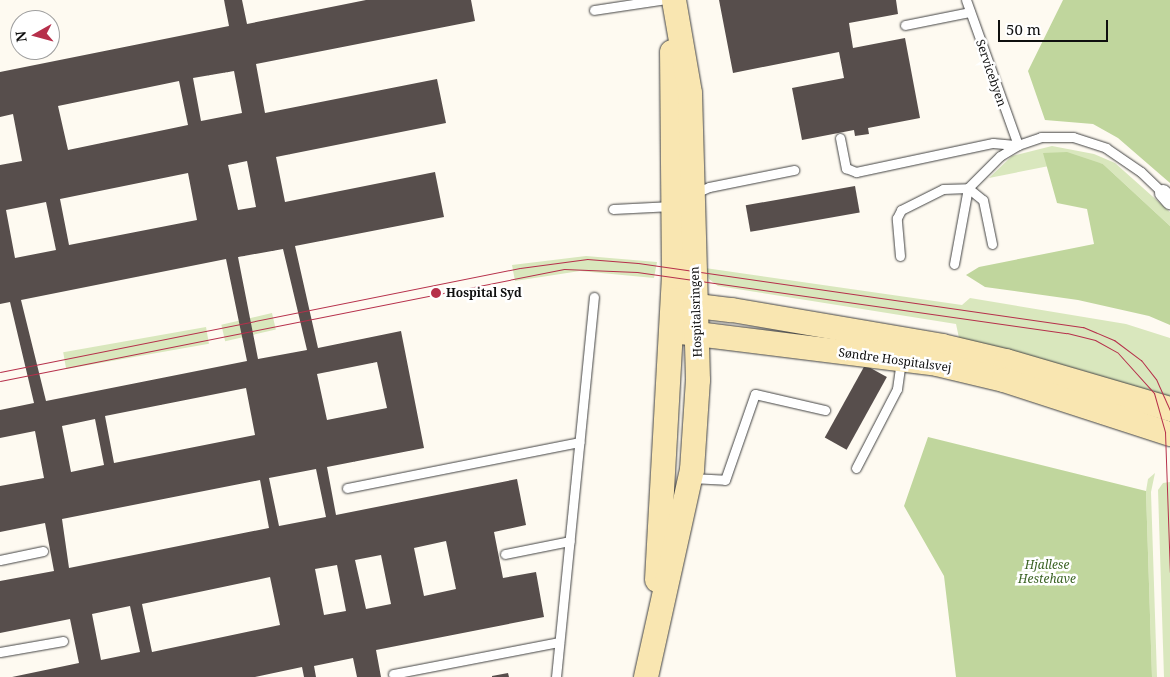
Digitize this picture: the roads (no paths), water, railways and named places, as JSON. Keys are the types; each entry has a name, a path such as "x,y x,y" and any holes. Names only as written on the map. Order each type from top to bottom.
{"street":[{"path":"674,0 672,120 683,200"},
{"path":"674,0 690,93 683,200 687,318 677,539"},
{"name":"Søndre Hospitalsvej","path":"687,318 1006,361 1170,409"},
{"name":"Hospitalsringen","path":"646,677 656,620 677,539 690,478 698,380 687,318"},
{"name":"Hospitalsringen","path":"656,620 658,535 687,318"},
{"name":"Søndre Hospitalsvej","path":"901,346 1170,434"}],"lane":[{"path":"594,10 660,0"},
{"name":"Servicebyen","path":"966,0 1018,145"},
{"path":"905,25 970,12"},
{"path":"954,264 968,188 1000,156 1018,145 1041,137 1073,137 1106,148 1141,172 1168,198"},
{"path":"840,138 846,168 856,172 993,143 1018,145"},
{"path":"613,209 683,200 709,187 794,170"},
{"path":"900,256 897,218 901,210 943,189 968,188 983,200 992,244"},
{"path":"556,677 594,297"},
{"path":"856,468 897,389 901,346"},
{"path":"690,478 725,480 755,394 825,410"},
{"path":"347,488 580,442"},
{"path":"505,554 570,540"},
{"path":"0,560 43,552"},
{"path":"0,652 63,641"},
{"path":"393,674 559,642"}],"tram line":[{"path":"0,372 520,268 587,259 638,263 1083,327 1114,340 1141,360 1156,379 1170,411"},
{"path":"0,381 564,269 637,272 1067,333 1095,340 1118,353 1154,393 1165,432 1170,572"}],"place":[{"name":"Hospital Syd","path":"436,293"}],"park label":[{"name":"Hjallese Hestehave","path":"1047,572"}]}
